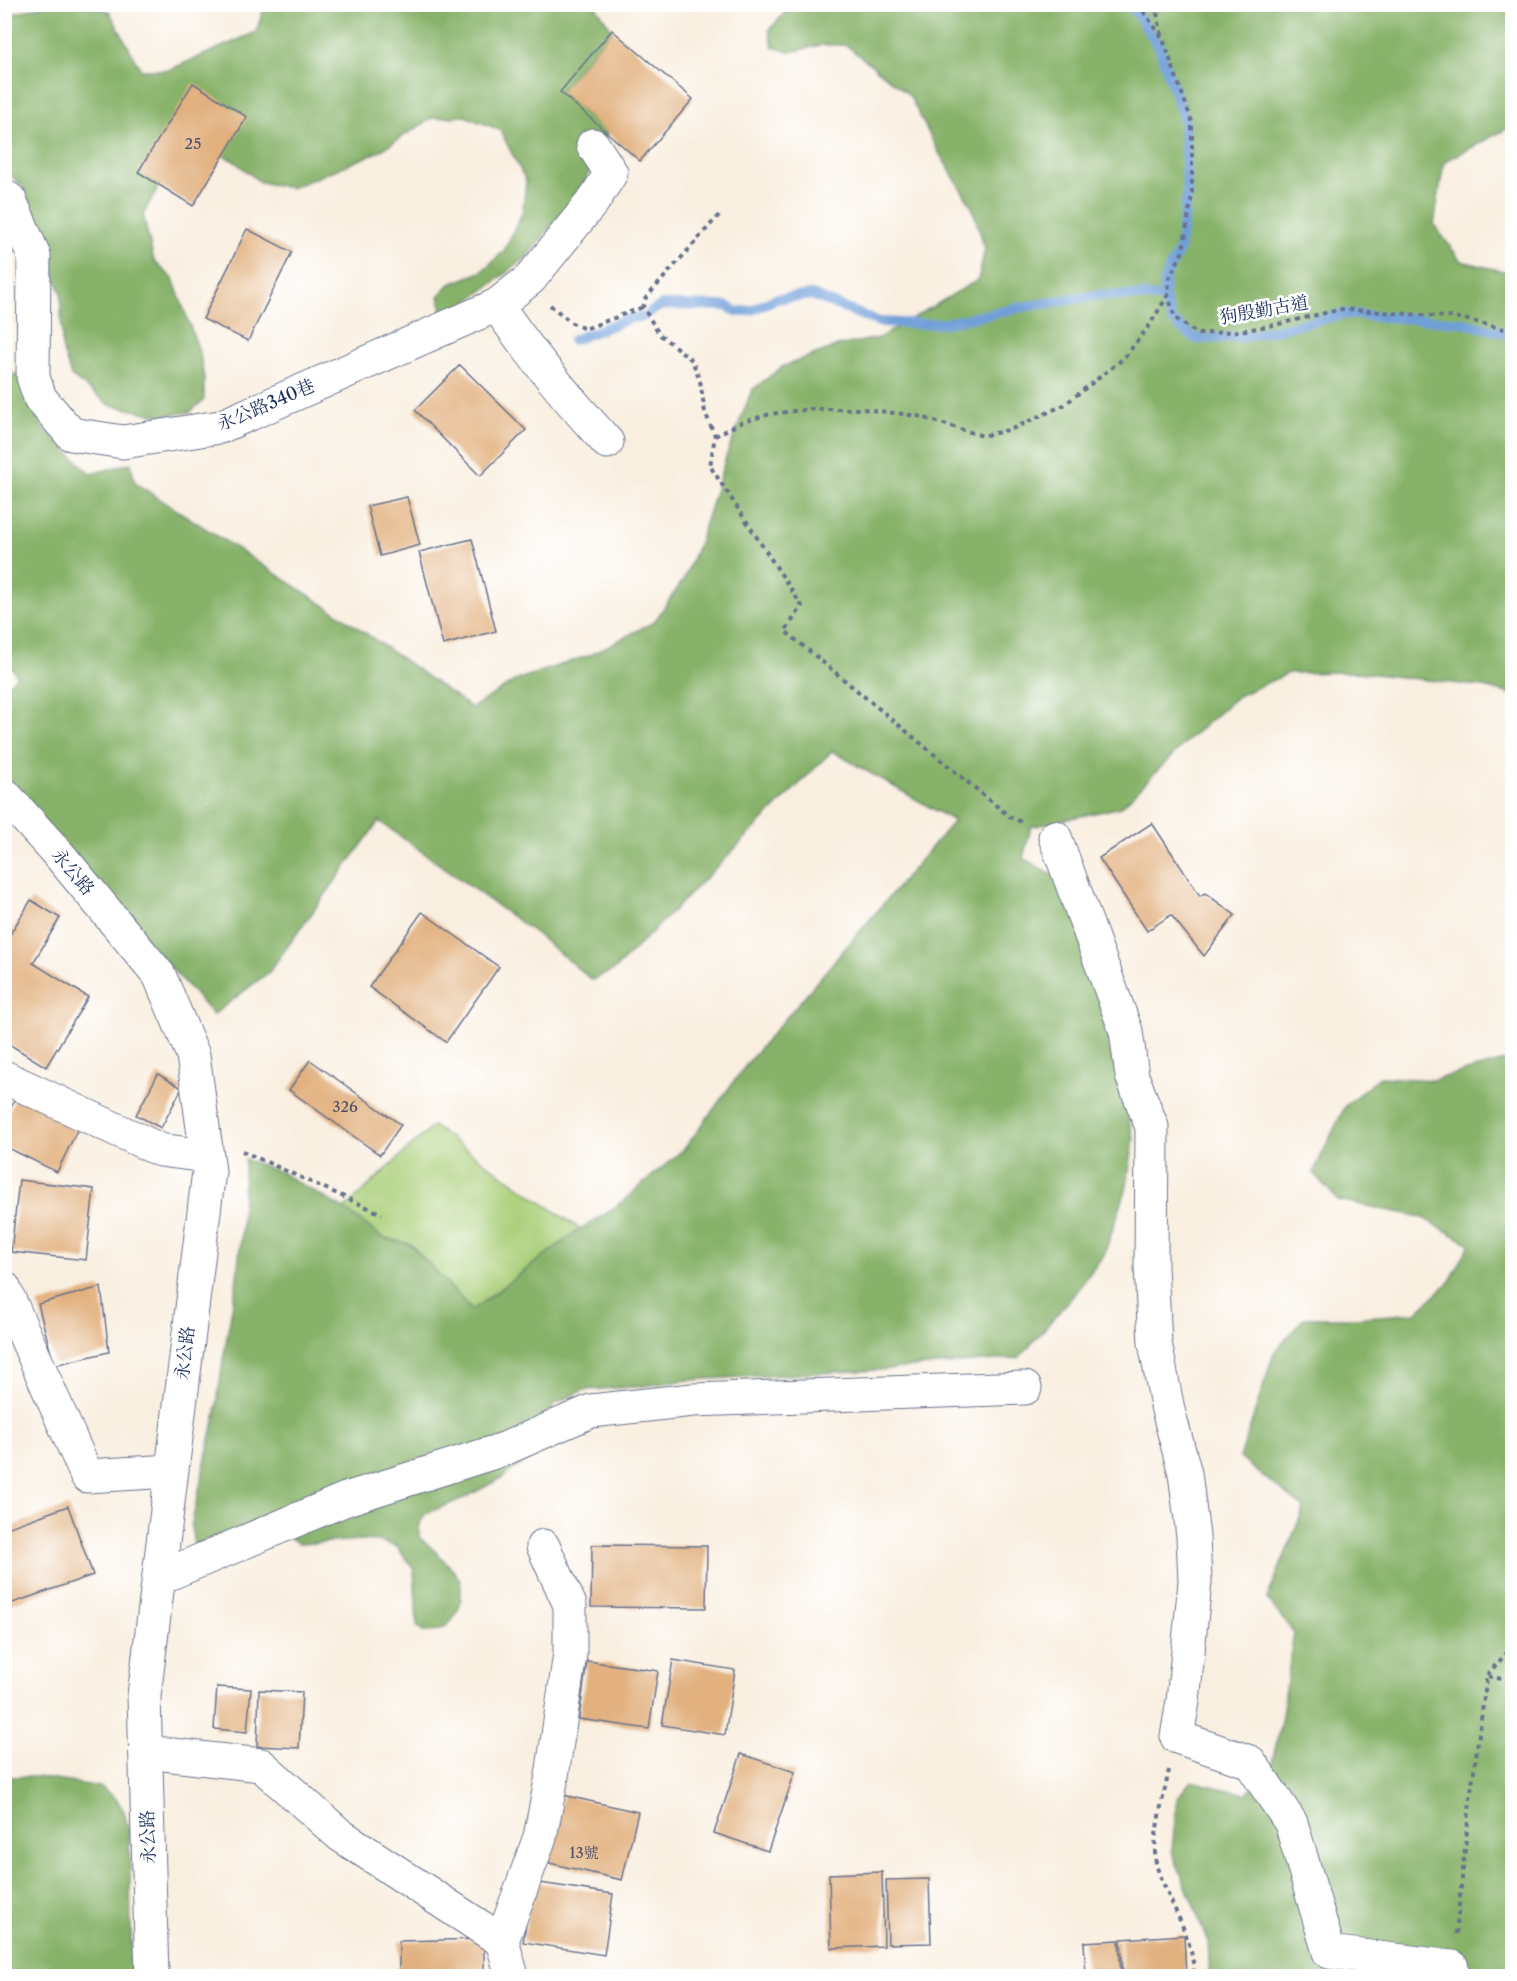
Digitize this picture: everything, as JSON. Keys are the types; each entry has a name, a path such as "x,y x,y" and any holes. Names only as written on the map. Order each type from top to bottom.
{"street":[{"name":"永公路340巷","path":"4,196 10,200 34,256 33,377 40,398 71,434 123,442 220,427 504,315 594,200 611,173 593,145"},
{"path":"504,315 579,411 608,442"},
{"name":"永公路","path":"4,794 61,857 159,975 193,1056 208,1171 144,1696 152,1977"},
{"path":"1055,837 1126,1031 1132,1076 1152,1127 1151,1267 1155,1343 1168,1410 1185,1473 1193,1536 1195,1582 1183,1701 1176,1737 1250,1762 1291,1823 1329,1952 1452,1972"},
{"path":"4,1077 160,1150 206,1156"},
{"path":"4,1288 87,1476 171,1471"},
{"path":"159,1578 346,1498 504,1449 591,1411 693,1400 1025,1388"},
{"path":"512,1977 502,1941 540,1837 552,1776 570,1654 570,1605 543,1546"},
{"path":"146,1752 261,1765 340,1835 502,1941"}],"path":[{"path":"1138,4 1163,39"},
{"path":"715,436 740,423 771,414 810,409 863,409 918,416 983,436 1012,429 1064,405 1107,372 1130,350 1149,326 1168,295 1169,279 1183,251 1192,194 1192,122 1163,39 1156,13 1159,4"},
{"path":"719,215 645,298 643,307 659,334 692,360 700,381 705,412 715,436 710,466 802,606 785,631 1010,817 1055,837"},
{"name":"狗殷勤古道","path":"1168,295 1175,318 1198,334 1240,331 1342,309 1460,318 1512,331"},
{"path":"504,315 540,297 572,323 585,329 643,307"},
{"path":"206,1156 235,1148 382,1214"},
{"path":"1452,1972 1471,1792 1487,1676 1512,1647"},
{"path":"1487,1676 1512,1681"},
{"path":"1176,1737 1155,1842 1156,1865 1187,1934 1194,1977"}],"green space":[{"path":"50,4 76,5 109,11 141,70 169,70 256,32 265,5 595,5 612,30 560,92 607,132 583,185 527,257 454,312 442,312 439,295 450,284 481,272 504,251 523,211 526,181 500,130 465,116 432,118 378,152 291,188 260,182 234,161 203,145 176,154 143,215 154,261 173,279 200,354 204,377 204,400 190,412 161,416 110,405 71,376 62,348 61,293 24,188 5,170 4,16"},
{"path":"789,5 1512,5 1512,126 1444,162 1434,225 1461,261 1512,273 1512,694 1479,686 1357,672 1289,673 1238,696 1189,739 1121,807 1031,827 1023,858 1059,879 1089,939 1111,1055 1134,1139 1126,1190 1104,1255 1072,1297 1019,1358 878,1370 688,1380 635,1387 583,1390 553,1405 542,1451 501,1478 423,1517 419,1537 458,1576 461,1589 459,1607 452,1620 440,1629 424,1632 417,1626 414,1569 397,1547 380,1541 360,1540 299,1544 267,1522 194,1545 191,1527 216,1412 236,1286 245,1159 280,1172 344,1209 383,1238 410,1244 472,1310 580,1229 612,1210 685,1148 749,1061 954,821 832,751 614,970 592,980 535,933 379,821 269,972 213,1015 5,779 5,688 17,676 4,656 4,373 17,374 43,428 91,474 131,463 135,483 340,615 472,708 516,680 590,655 654,622 684,579 699,543 726,457 752,390 782,367 837,346 879,338 978,280 985,249 972,207 939,153 909,95 846,45 821,45 789,52 773,47 769,30 787,11"},
{"path":"1512,1059 1512,1976 1210,1976 1208,1942 1172,1851 1177,1798 1191,1781 1246,1794 1272,1763 1281,1721 1294,1633 1267,1599 1304,1508 1240,1458 1274,1353 1304,1318 1355,1318 1416,1313 1450,1281 1470,1244 1421,1217 1338,1200 1313,1173 1345,1106 1380,1077 1433,1080"},
{"path":"433,1126 580,1229 472,1310 410,1244 383,1238 344,1209"},
{"path":"5,1777 36,1777 101,1787 116,1799 124,1811 129,1830 132,1976 5,1976"}],"building":[{"path":"612,30 693,99 640,161 560,92"},
{"path":"193,83 247,117 193,206 138,172"},
{"path":"247,229 292,252 248,341 203,319"},
{"path":"460,365 526,430 480,476 415,410"},
{"path":"407,497 420,545 380,556 367,506"},
{"path":"472,539 496,631 443,645 419,552"},
{"path":"1152,823 1200,896 1205,893 1235,915 1204,956 1171,915 1147,931 1099,858"},
{"path":"31,900 60,918 33,963 88,997 46,1067 4,1041 4,944"},
{"path":"422,912 499,967 446,1042 369,987"},
{"path":"310,1060 401,1125 380,1155 289,1090"},
{"path":"158,1074 182,1088 161,1128 136,1115"},
{"path":"21,1087 83,1118 57,1172 4,1146 4,1121"},
{"path":"19,1180 94,1189 86,1260 11,1252"},
{"path":"101,1287 109,1352 54,1365 38,1304"},
{"path":"68,1506 93,1575 4,1606 4,1529"},
{"path":"592,1545 707,1546 706,1608 591,1607"},
{"path":"673,1660 735,1670 725,1735 662,1725"},
{"path":"587,1661 658,1671 649,1729 579,1719"},
{"path":"217,1687 251,1689 247,1732 214,1729"},
{"path":"259,1690 302,1692 299,1748 257,1746"},
{"path":"741,1754 795,1772 768,1851 714,1833"},
{"path":"563,1795 638,1812 622,1880 549,1863"},
{"path":"882,1872 884,1946 831,1948 829,1874"},
{"path":"929,1879 931,1943 888,1944 886,1880"},
{"path":"533,1882 613,1894 604,1955 523,1942"},
{"path":"1184,1935 1186,1976 1123,1976 1121,1939"},
{"path":"484,1939 484,1976 399,1976 399,1941"},
{"path":"1119,1940 1121,1976 1086,1976 1084,1942"}],"waterway":[{"path":"1130,4 1159,47 1184,120 1187,195 1179,250 1165,278 1164,297 1172,320 1197,339 1244,337 1344,314 1460,322 1512,335"},
{"path":"650,312 662,305 726,306 738,312 752,310 775,299 812,295 879,322 921,324 946,323 1098,295 1164,297"},
{"path":"573,340 631,318 643,317"}]}
